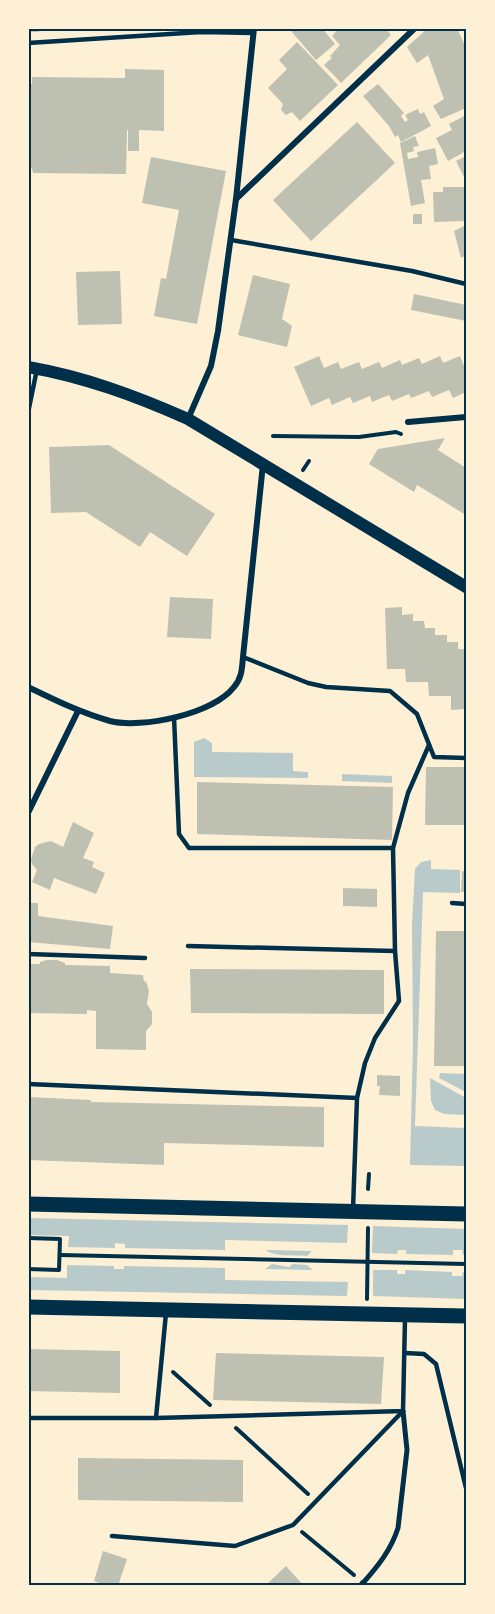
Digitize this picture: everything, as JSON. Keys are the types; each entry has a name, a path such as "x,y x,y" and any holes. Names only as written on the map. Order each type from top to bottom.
{"main road":[{"path":"33,368 91,381 188,419 466,587"},
{"path":"28,1204 466,1214"},
{"path":"28,1307 466,1316"}],"street":[{"path":"236,199 415,28"},
{"path":"188,419 211,366 218,331 236,199 254,31"},
{"path":"408,422 466,417"},
{"path":"28,687 78,711 133,725 155,723 213,705 233,689 240,678 243,657 263,464"},
{"path":"28,813 78,711"},
{"path":"362,1584 387,1553 398,1528 407,1450 404,1411"}],"lane":[{"path":"28,43 201,32 254,31"},
{"path":"231,240 411,271 466,285"},
{"path":"28,413 33,368"},
{"path":"243,657 317,685 390,691 417,714 434,757 466,758"},
{"path":"174,717 179,834 189,848 393,848"},
{"path":"352,1212 357,1098 365,1063 375,1038 399,1001 395,951 393,848 408,793 429,745"},
{"path":"452,903 466,904"},
{"path":"188,946 395,951"},
{"path":"28,954 146,958"},
{"path":"28,1084 357,1098"},
{"path":"156,1418 166,1310"},
{"path":"112,1536 235,1546 293,1525 404,1411 405,1315"},
{"path":"405,1353 424,1353 436,1364 466,1488"},
{"path":"28,1418 224,1417 404,1411"}],"path":[{"path":"273,436 359,438 396,432 408,437 411,434 408,422"},
{"path":"368,1196 369,1174"},
{"path":"367,1299 368,1224"},
{"path":"28,1238 60,1239 59,1270 28,1269"},
{"path":"60,1255 466,1264"},
{"path":"162,1362 317,1501"},
{"path":"293,1525 362,1584"}],"shaded area":[{"path":"204,738 212,743 212,752 293,753 293,771 308,772 308,778 194,777 194,742"},
{"path":"342,774 392,776 392,783 342,781"},
{"path":"431,860 431,869 460,870 460,893 423,892 415,1126 466,1128 466,1166 410,1165 413,1042 412,924 415,869 421,862"},
{"path":"440,1073 466,1074 466,1092 439,1078"},
{"path":"430,1078 466,1098 466,1115 444,1114 435,1110 431,1101"},
{"path":"29,1218 348,1225 347,1243 225,1240 225,1250 125,1248 125,1244 115,1243 115,1248 68,1247 69,1236 29,1235"},
{"path":"373,1226 466,1229 466,1255 463,1255 462,1250 453,1250 453,1255 406,1254 406,1250 398,1250 397,1254 372,1253"},
{"path":"266,1250 312,1251 307,1256 279,1255"},
{"path":"272,1264 289,1267 293,1264 307,1265 313,1270 265,1269"},
{"path":"67,1265 114,1266 114,1269 124,1269 124,1266 225,1268 225,1280 348,1282 347,1296 29,1290 29,1277 67,1278"},
{"path":"373,1270 397,1270 397,1274 405,1274 405,1270 452,1272 452,1276 462,1276 463,1272 466,1272 466,1299 373,1296"}],"building":[{"path":"28,28 39,28 39,32 28,32"},
{"path":"294,28 322,28 335,44 316,60 291,31"},
{"path":"339,28 385,28 391,35 341,83 324,65 332,58 330,56 340,45 332,36"},
{"path":"428,28 457,28 466,48 466,108 441,119 433,106 444,99 428,55 417,63 407,47"},
{"path":"297,42 338,85 300,121 292,112 286,115 281,110 283,104 268,88 287,69 279,60"},
{"path":"125,69 164,70 164,131 139,130 139,151 128,151 127,130 126,174 33,173 32,168 28,168 28,84 32,84 32,77 125,78"},
{"path":"378,84 404,113 401,116 405,122 408,120 405,115 418,109 420,114 424,112 431,126 401,142 398,135 395,137 389,126 363,96"},
{"path":"466,115 466,151 448,161 436,138 452,130 449,124"},
{"path":"357,122 395,163 311,241 273,200"},
{"path":"415,136 419,146 413,147 414,151 407,153 408,159 418,157 417,152 435,148 438,164 429,166 431,179 421,180 425,203 411,206 400,143"},
{"path":"466,156 466,181 456,161"},
{"path":"151,157 226,171 197,324 154,316 161,278 166,279 179,210 142,203"},
{"path":"443,187 466,187 466,221 434,222 433,192 443,192"},
{"path":"413,214 422,214 422,224 413,224"},
{"path":"466,225 466,255 461,258 454,231"},
{"path":"120,271 122,324 78,325 76,272"},
{"path":"253,275 290,284 282,319 292,326 287,347 238,335"},
{"path":"414,294 466,305 466,321 411,310"},
{"path":"319,356 324,368 338,362 341,369 359,362 362,369 379,362 382,368 400,360 402,365 419,358 422,364 440,356 443,363 460,356 466,371 466,392 453,398 449,390 432,397 429,391 411,398 409,394 392,401 389,395 372,402 370,396 353,403 350,397 332,405 329,398 311,406 294,367"},
{"path":"445,438 438,450 466,468 466,515 417,485 414,492 369,464 378,449"},
{"path":"109,445 215,514 187,556 150,532 140,547 86,512 51,513 49,447"},
{"path":"170,597 213,599 211,639 167,637"},
{"path":"402,607 402,615 413,614 413,621 424,621 425,628 435,628 435,635 447,635 447,642 458,642 458,649 466,649 466,709 451,710 451,696 429,696 428,682 406,682 405,669 387,669 385,608"},
{"path":"426,767 466,767 466,825 425,825"},
{"path":"197,782 393,787 392,840 197,834"},
{"path":"73,822 94,833 83,858 94,862 92,867 105,873 96,894 54,878 50,890 32,882 37,870 31,859 35,847 51,841 63,847"},
{"path":"462,871 466,872 466,892 461,892"},
{"path":"343,888 377,889 377,907 343,906"},
{"path":"28,903 38,903 38,916 113,926 110,949 28,942"},
{"path":"436,931 466,931 466,1066 434,1066"},
{"path":"47,960 57,960 65,965 110,966 110,973 143,975 149,991 147,1004 152,1012 152,1024 146,1031 146,1050 96,1049 96,1011 87,1010 87,1014 28,1013 28,964 40,964"},
{"path":"190,969 384,970 384,1014 191,1013"},
{"path":"377,1075 400,1076 400,1096 379,1095 380,1086 377,1086"},
{"path":"28,1097 91,1100 91,1102 324,1107 324,1147 164,1143 164,1165 28,1160"},
{"path":"28,1349 120,1351 120,1393 28,1391"},
{"path":"216,1353 384,1357 381,1404 213,1400"},
{"path":"78,1458 243,1460 243,1502 78,1500"},
{"path":"103,1551 127,1559 118,1586 107,1586 94,1581"},
{"path":"286,1566 304,1586 265,1586"}]}
